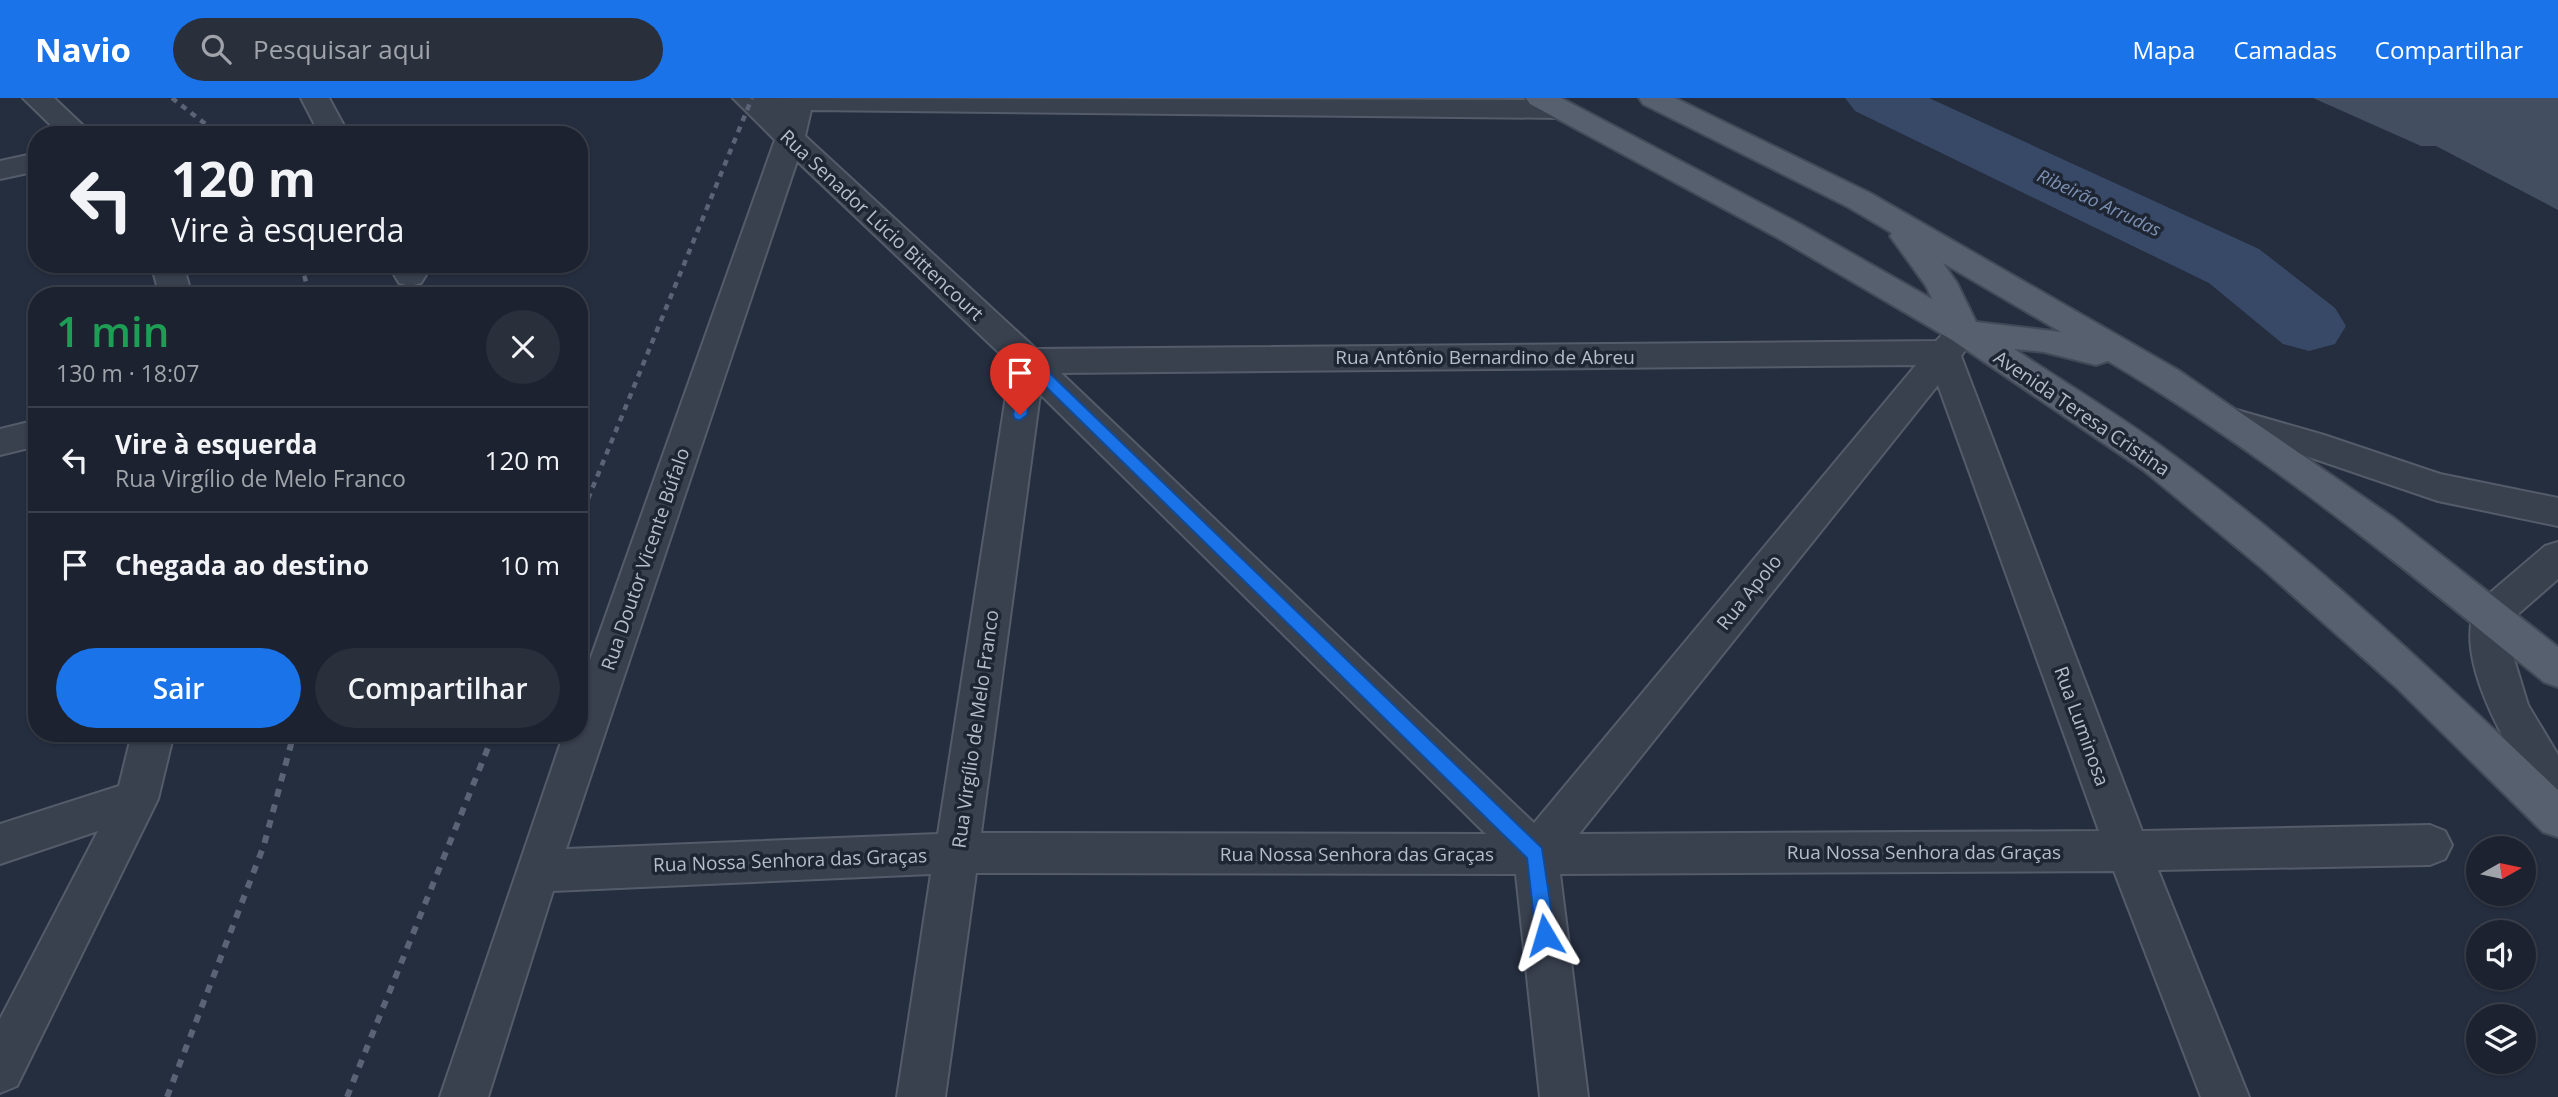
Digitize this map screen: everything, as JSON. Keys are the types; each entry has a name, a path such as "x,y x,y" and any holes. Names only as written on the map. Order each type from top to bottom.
{"main road":[{"path":"1653,98 1859,200 2166,379 2381,528 2558,670"},
{"name":"Avenida Teresa Cristina","path":"1550,104 1789,231 1954,343 2156,461 2277,559 2412,676 2558,818"},
{"path":"1888,217 1908,238 1941,283 1954,343 2003,334 2075,346 2166,379"}],"street":[{"path":"37,98 69,126"},
{"path":"316,98 330,126"},
{"path":"749,100 1550,104"},
{"name":"Rua Senador Lúcio Bittencourt","path":"749,100 1028,360 1536,854"},
{"name":"Rua Doutor Vicente Búfalo","path":"588,724 790,140 799,100"},
{"path":"0,170 28,164"},
{"name":"Rua Antônio Bernardino de Abreu","path":"1028,360 1954,343"},
{"name":"Rua Luminosa","path":"1954,343 2128,851 2225,1097"},
{"name":"Rua Apolo","path":"1536,854 1954,343"},
{"name":"Rua Virgílio de Melo Franco","path":"921,1097 1028,360"},
{"path":"2230,421 2311,444 2438,487 2558,512"},
{"path":"0,442 28,435"},
{"path":"2558,558 2491,615 2490,646 2510,710 2558,793"},
{"path":"0,1069 137,799 151,742"},
{"name":"Rua Doutor Vicente Búfalo","path":"464,1097 582,742"},
{"path":"0,844 137,799"},
{"name":"Rua Nossa Senhora das Graças","path":"537,871 957,853 2128,851 2430,845"},
{"path":"1536,854 1564,1097"}],"building":[{"path":"2313,98 2558,98 2558,210 2436,146 2421,146"}],"waterway":[{"name":"Ribeirão Arrudas","path":"1877,98 2234,266 2309,326"}],"railway":[{"path":"172,98 208,126"},
{"path":"588,499 752,98"},
{"path":"304,273 307,287"},
{"path":"167,1097 264,845 292,742"},
{"path":"347,1097 490,742"}],"route":[{"path":"1020,415 1028,360 1536,854 1545,935"}]}
